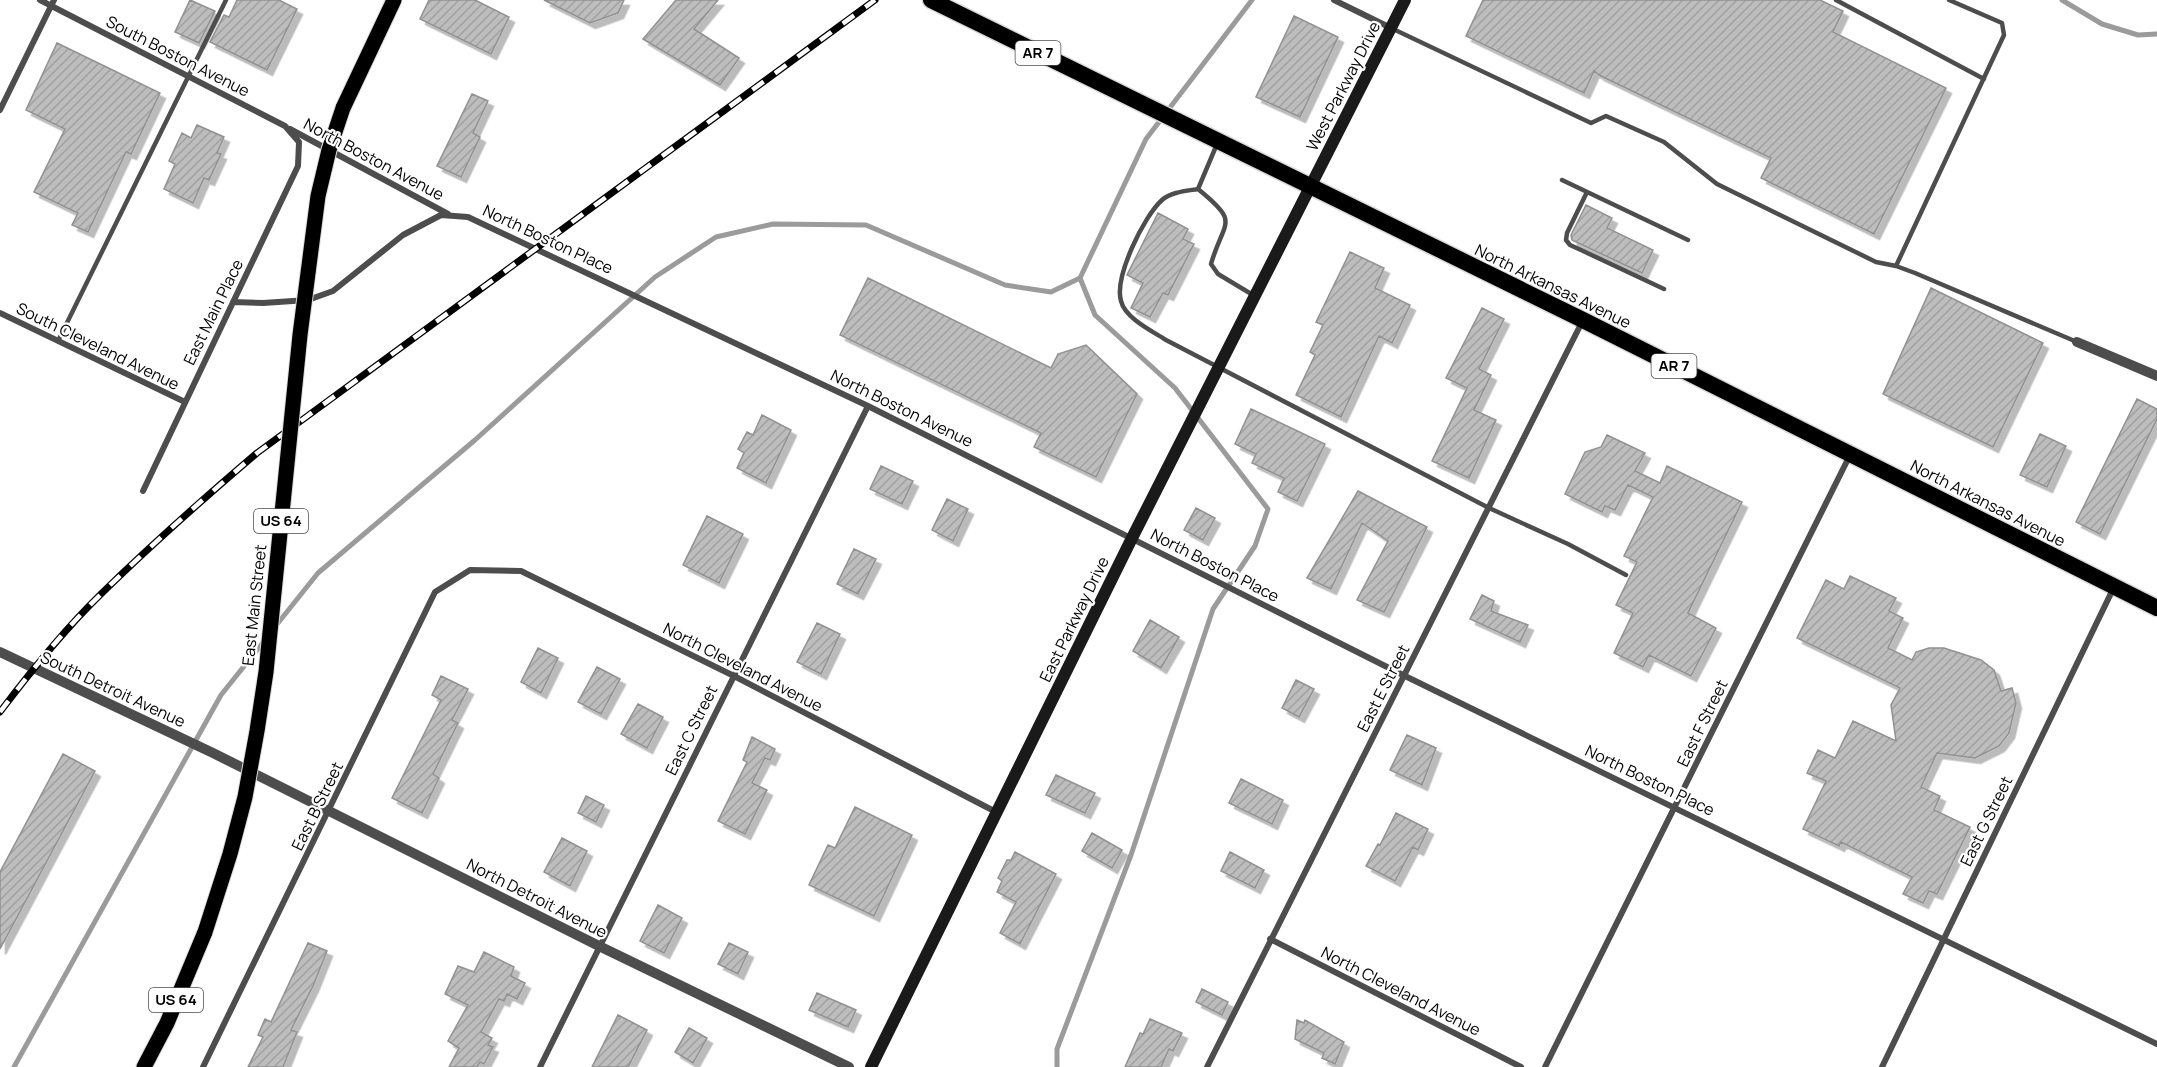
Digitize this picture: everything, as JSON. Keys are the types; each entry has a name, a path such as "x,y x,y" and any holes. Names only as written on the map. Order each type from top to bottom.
{"highway":[{"name":"North Arkansas Avenue","path":"931,0 1583,320 2157,608"}],"main road":[{"name":"East Main Street","path":"144,1067 167,1023 205,932 239,820 266,672 300,336 318,196 329,150 343,108 394,0"},
{"name":"West Parkway Drive","path":"1311,187 1405,0"},
{"name":"East Parkway Drive","path":"871,1067 1132,538 1311,187"}],"street":[{"name":"South Boston Avenue","path":"40,0 53,3 285,126 299,142"},
{"path":"1334,0 1391,28"},
{"path":"0,110 53,3"},
{"name":"North Boston Avenue","path":"285,126 451,216"},
{"name":"East Main Place","path":"143,491 298,166 299,142"},
{"name":"North Boston Place","path":"233,302 308,300 333,291 404,234 441,215 468,217 658,305"},
{"name":"North Boston Avenue","path":"658,305 868,406 1132,538"},
{"name":"South Cleveland Avenue","path":"0,313 185,402"},
{"name":"East E Street","path":"1207,1067 1583,320"},
{"path":"2077,342 2157,376"},
{"name":"East C Street","path":"540,1067 868,406"},
{"name":"East F Street","path":"1545,1067 1676,808 1850,454"},
{"name":"North Boston Place","path":"1132,538 1405,676 2157,1044"},
{"name":"North Cleveland Avenue","path":"470,570 520,571 734,676 997,813"},
{"name":"East B Street","path":"203,1067 435,592 470,570"},
{"name":"East G Street","path":"1882,1067 2114,586"},
{"name":"South Detroit Avenue","path":"0,652 213,753"},
{"name":"North Detroit Avenue","path":"213,753 849,1067"},
{"name":"North Cleveland Avenue","path":"1270,939 1521,1067"}],"lane":[{"path":"58,341 226,0"},
{"path":"1836,0 1984,79"},
{"path":"1896,266 2004,35 2002,23 1949,0"},
{"path":"1391,28 1590,123 1606,116 1664,142 1717,183 1875,262 1896,266 2077,342"},
{"path":"1198,189 1218,141"},
{"path":"1562,180 1688,240"},
{"path":"1198,189 1216,204 1224,214 1227,223 1211,264 1218,274 1256,296"},
{"path":"1198,189 1176,193 1163,200 1151,214 1128,256 1119,290 1121,303 1130,315 1166,340 1218,368 1489,508 1568,544 1626,575"},
{"path":"1587,192 1567,233 1566,240 1575,247 1664,289"}],"building":[{"path":"190,0 215,11 199,43 175,32"},
{"path":"237,0 279,0 297,9 267,70 210,42 224,15 229,17"},
{"path":"429,0 475,0 509,17 491,54 420,19"},
{"path":"544,0 624,0 618,13 590,23"},
{"path":"676,0 718,0 694,29 739,58 720,85 643,39"},
{"path":"1483,0 1820,0 1843,11 1833,32 1946,88 1874,234 1761,178 1771,158 1594,71 1584,93 1466,36"},
{"path":"1294,16 1338,37 1300,117 1256,97"},
{"path":"57,43 160,93 131,154 126,152 88,232 72,225 78,213 34,192 65,129 26,110"},
{"path":"472,94 488,101 473,133 480,137 461,177 437,166"},
{"path":"197,125 224,137 217,153 221,154 209,180 204,178 193,203 164,189 175,164 169,161 182,133 191,138"},
{"path":"1586,205 1612,218 1607,228 1653,250 1642,273 1572,240 1571,235"},
{"path":"1158,213 1188,229 1183,239 1194,244 1168,295 1163,293 1150,317 1131,308 1143,283 1127,275"},
{"path":"1350,252 1384,268 1375,288 1410,305 1392,343 1379,336 1341,417 1296,395 1315,355 1310,352 1323,325 1316,322"},
{"path":"868,278 1051,368 1058,354 1086,345 1137,394 1096,477 1034,447 1041,433 840,335"},
{"path":"1931,288 2043,343 1993,447 1883,394"},
{"path":"1482,308 1504,319 1479,369 1491,375 1474,410 1496,420 1469,478 1432,461 1467,388 1446,378"},
{"path":"2137,399 2157,409 2157,419 2100,534 2076,522"},
{"path":"1251,409 1325,444 1297,501 1278,492 1284,478 1252,463 1256,454 1235,444"},
{"path":"762,415 791,430 766,483 737,468 744,453 738,449 747,432 753,435"},
{"path":"2040,434 2066,446 2047,487 2020,475"},
{"path":"1607,435 1645,453 1635,471 1660,483 1667,466 1742,502 1688,613 1716,628 1691,676 1649,655 1643,667 1614,653 1633,613 1616,605 1637,562 1624,556 1653,497 1628,485 1615,510 1605,506 1602,512 1565,494 1585,452 1601,447"},
{"path":"881,466 913,481 902,504 870,489"},
{"path":"1358,491 1427,527 1384,612 1357,600 1388,541 1362,523 1331,589 1307,578"},
{"path":"947,499 968,509 953,541 932,530"},
{"path":"1196,508 1215,518 1203,540 1184,530"},
{"path":"707,516 743,534 719,583 683,565"},
{"path":"854,549 876,559 858,594 837,584"},
{"path":"1850,576 1896,598 1889,611 1903,618 1888,648 1912,660 1916,652 1929,648 1944,648 1981,660 1994,670 2001,691 2012,688 2016,703 2009,733 1999,746 1975,758 1937,753 1921,787 1940,796 1934,810 1970,827 1937,894 1929,891 1923,903 1903,894 1912,877 1841,842 1839,846 1803,829 1826,781 1807,773 1818,750 1835,758 1853,721 1896,741 1891,705 1900,688 1797,638 1826,580 1844,589"},
{"path":"1482,595 1494,601 1491,611 1528,625 1520,642 1470,619"},
{"path":"1150,620 1179,637 1161,668 1133,651"},
{"path":"817,623 840,634 821,674 797,662"},
{"path":"538,648 558,658 541,693 521,682"},
{"path":"597,667 620,679 601,714 578,702"},
{"path":"441,676 468,689 452,720 458,723 433,774 439,778 422,813 392,798 441,700 432,695"},
{"path":"1296,680 1314,689 1299,717 1282,708"},
{"path":"638,704 663,717 647,748 621,734"},
{"path":"1407,735 1436,748 1422,785 1390,770"},
{"path":"752,737 775,749 770,760 765,758 752,783 767,790 745,834 718,821 747,762 743,760"},
{"path":"63,754 95,771 0,949 0,872"},
{"path":"1056,775 1095,793 1085,813 1046,795"},
{"path":"1241,779 1283,800 1272,824 1229,803"},
{"path":"586,796 604,805 596,822 578,813"},
{"path":"855,807 912,835 874,916 809,885 828,845 835,848"},
{"path":"1396,813 1428,829 1418,850 1413,847 1395,881 1366,866 1378,844 1380,845"},
{"path":"1092,833 1122,850 1112,868 1082,851"},
{"path":"562,838 587,851 570,886 544,872"},
{"path":"1015,852 1056,874 1020,944 1000,933 1016,902 997,892 1002,881 998,878 1007,860 1011,860"},
{"path":"1230,852 1264,870 1255,888 1221,871"},
{"path":"658,905 682,918 664,953 640,941"},
{"path":"308,943 327,951 291,1030 297,1032 283,1067 248,1067 263,1037 258,1035 265,1019 271,1022"},
{"path":"729,943 748,952 738,974 718,964"},
{"path":"484,952 514,967 511,976 525,983 517,999 507,994 504,1001 499,999 481,1032 492,1038 488,1045 493,1047 484,1064 480,1062 477,1067 449,1067 459,1048 448,1041 468,1005 445,994 458,966 474,972"},
{"path":"1202,989 1228,1002 1222,1015 1196,1002"},
{"path":"817,993 856,1010 848,1027 809,1010"},
{"path":"618,1015 647,1030 628,1067 592,1067"},
{"path":"1150,1019 1182,1033 1173,1051 1169,1049 1161,1067 1125,1067 1140,1033 1143,1034"},
{"path":"1297,1020 1304,1023 1305,1020 1344,1042 1335,1064 1322,1058 1324,1053 1295,1039"},
{"path":"689,1028 707,1038 693,1063 675,1052"}],"waterway":[{"path":"274,628 318,573 475,440 655,277 716,237 773,224 866,225 1005,285 1051,292 1080,278 1146,139 1252,0"},
{"path":"2062,0 2102,24 2138,35 2157,34"},
{"path":"1057,1067 1057,1049 1131,855 1213,609 1255,546 1268,509 1175,388 1095,315 1080,278"},
{"path":"14,1067 221,695 265,640"}],"railway":[{"path":"0,712 48,651 87,608 158,540 257,453 875,0"}]}
